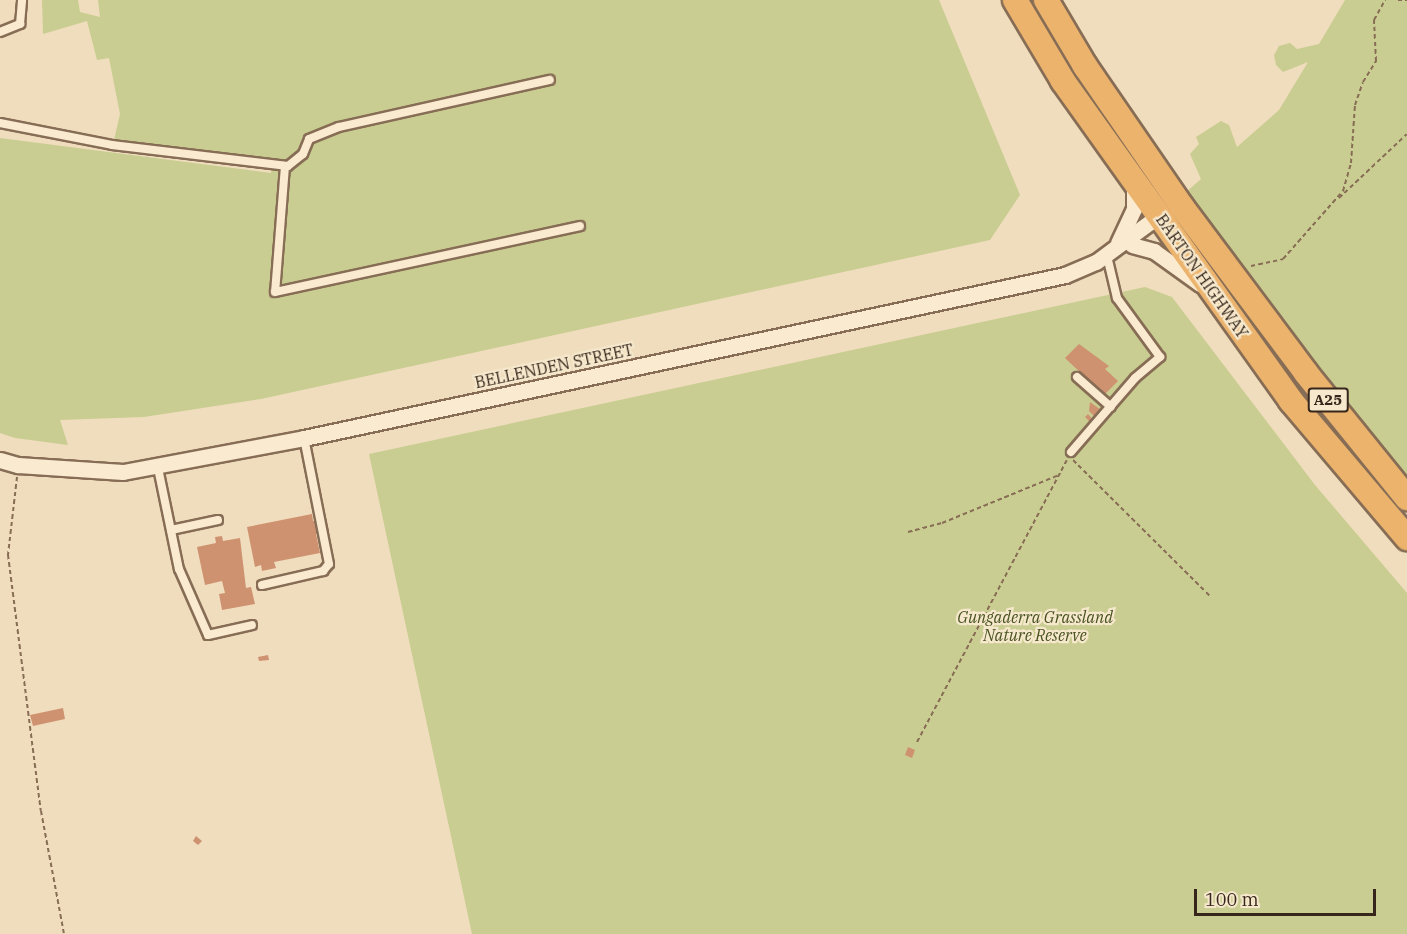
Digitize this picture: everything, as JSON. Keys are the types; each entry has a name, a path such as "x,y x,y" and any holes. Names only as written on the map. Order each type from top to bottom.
{"highway":[{"name":"BARTON HIGHWAY","path":"1015,0 1063,81 1201,233 1306,373 1407,498"},
{"name":"BARTON HIGHWAY","path":"1046,0 1142,170"},
{"path":"1142,170 1165,201 1163,220 1201,233"},
{"name":"BARTON HIGHWAY","path":"1163,220 1291,401 1407,538"}],"street":[{"path":"1110,254 1134,209 1142,170"},
{"name":"BELLENDEN STREET","path":"0,460 18,465 123,472 158,468 304,438 1065,275 1132,245 1156,230 1163,220"},
{"name":"BELLENDEN STREET","path":"1110,254 1150,222 1163,220"},
{"path":"1132,245 1154,251 1215,295"}],"lane":[{"path":"0,32 20,24 22,0"},
{"path":"0,123 112,145 285,166 303,154 309,139 339,127 550,80"},
{"path":"285,166 275,292 580,226"},
{"path":"1071,452 1160,357 1117,298 1110,254"},
{"path":"1077,377 1111,407"},
{"path":"262,585 323,572 329,564 304,438"},
{"path":"158,468 179,569 208,635 252,625"},
{"path":"171,530 218,520"}],"path":[{"path":"1251,266 1283,259 1343,191 1352,163 1355,105 1363,82 1376,61 1374,20 1385,0"},
{"path":"1398,0 1407,0"},
{"path":"1339,198 1407,134"},
{"path":"917,742 1069,456 1211,597"},
{"path":"18,465 8,555 40,811 64,934"},
{"path":"908,532 942,523 1059,475"}],"green space":[{"path":"42,0 78,0 80,12 100,17 98,0 939,0 1020,195 990,240 261,399 144,417 60,420 68,445 15,438 0,433 0,138 271,173 272,162 114,140 120,114 109,58 97,60 87,21 43,34"},
{"path":"1345,0 1407,0 1407,482 1262,301 1185,193 1201,179 1190,154 1199,144 1196,137 1221,121 1229,125 1237,147 1279,110 1308,62 1283,72 1276,65 1274,55 1279,46 1290,43 1297,49 1319,44"},
{"name":"Gungaderra Grassland Nature Reserve","path":"1145,287 1172,297 1315,485 1407,593 1407,934 472,934 369,454"}],"building":[{"path":"1079,344 1109,366 1105,369 1118,381 1104,395 1065,358"},
{"path":"1090,402 1104,412 1097,419 1089,411"},
{"path":"1088,414 1095,422 1092,424 1085,417"},
{"path":"312,514 313,521 326,518 329,531 316,534 320,553 274,562 276,568 262,571 261,565 255,567 247,527"},
{"path":"222,536 223,541 240,538 246,588 251,587 255,604 222,610 219,594 225,593 222,581 205,585 197,547 216,543 215,537"},
{"path":"268,655 269,660 259,661 258,657"},
{"path":"63,708 65,719 33,726 30,715"},
{"path":"908,747 915,750 912,758 905,755"},
{"path":"196,836 202,841 198,845 193,841"}]}
